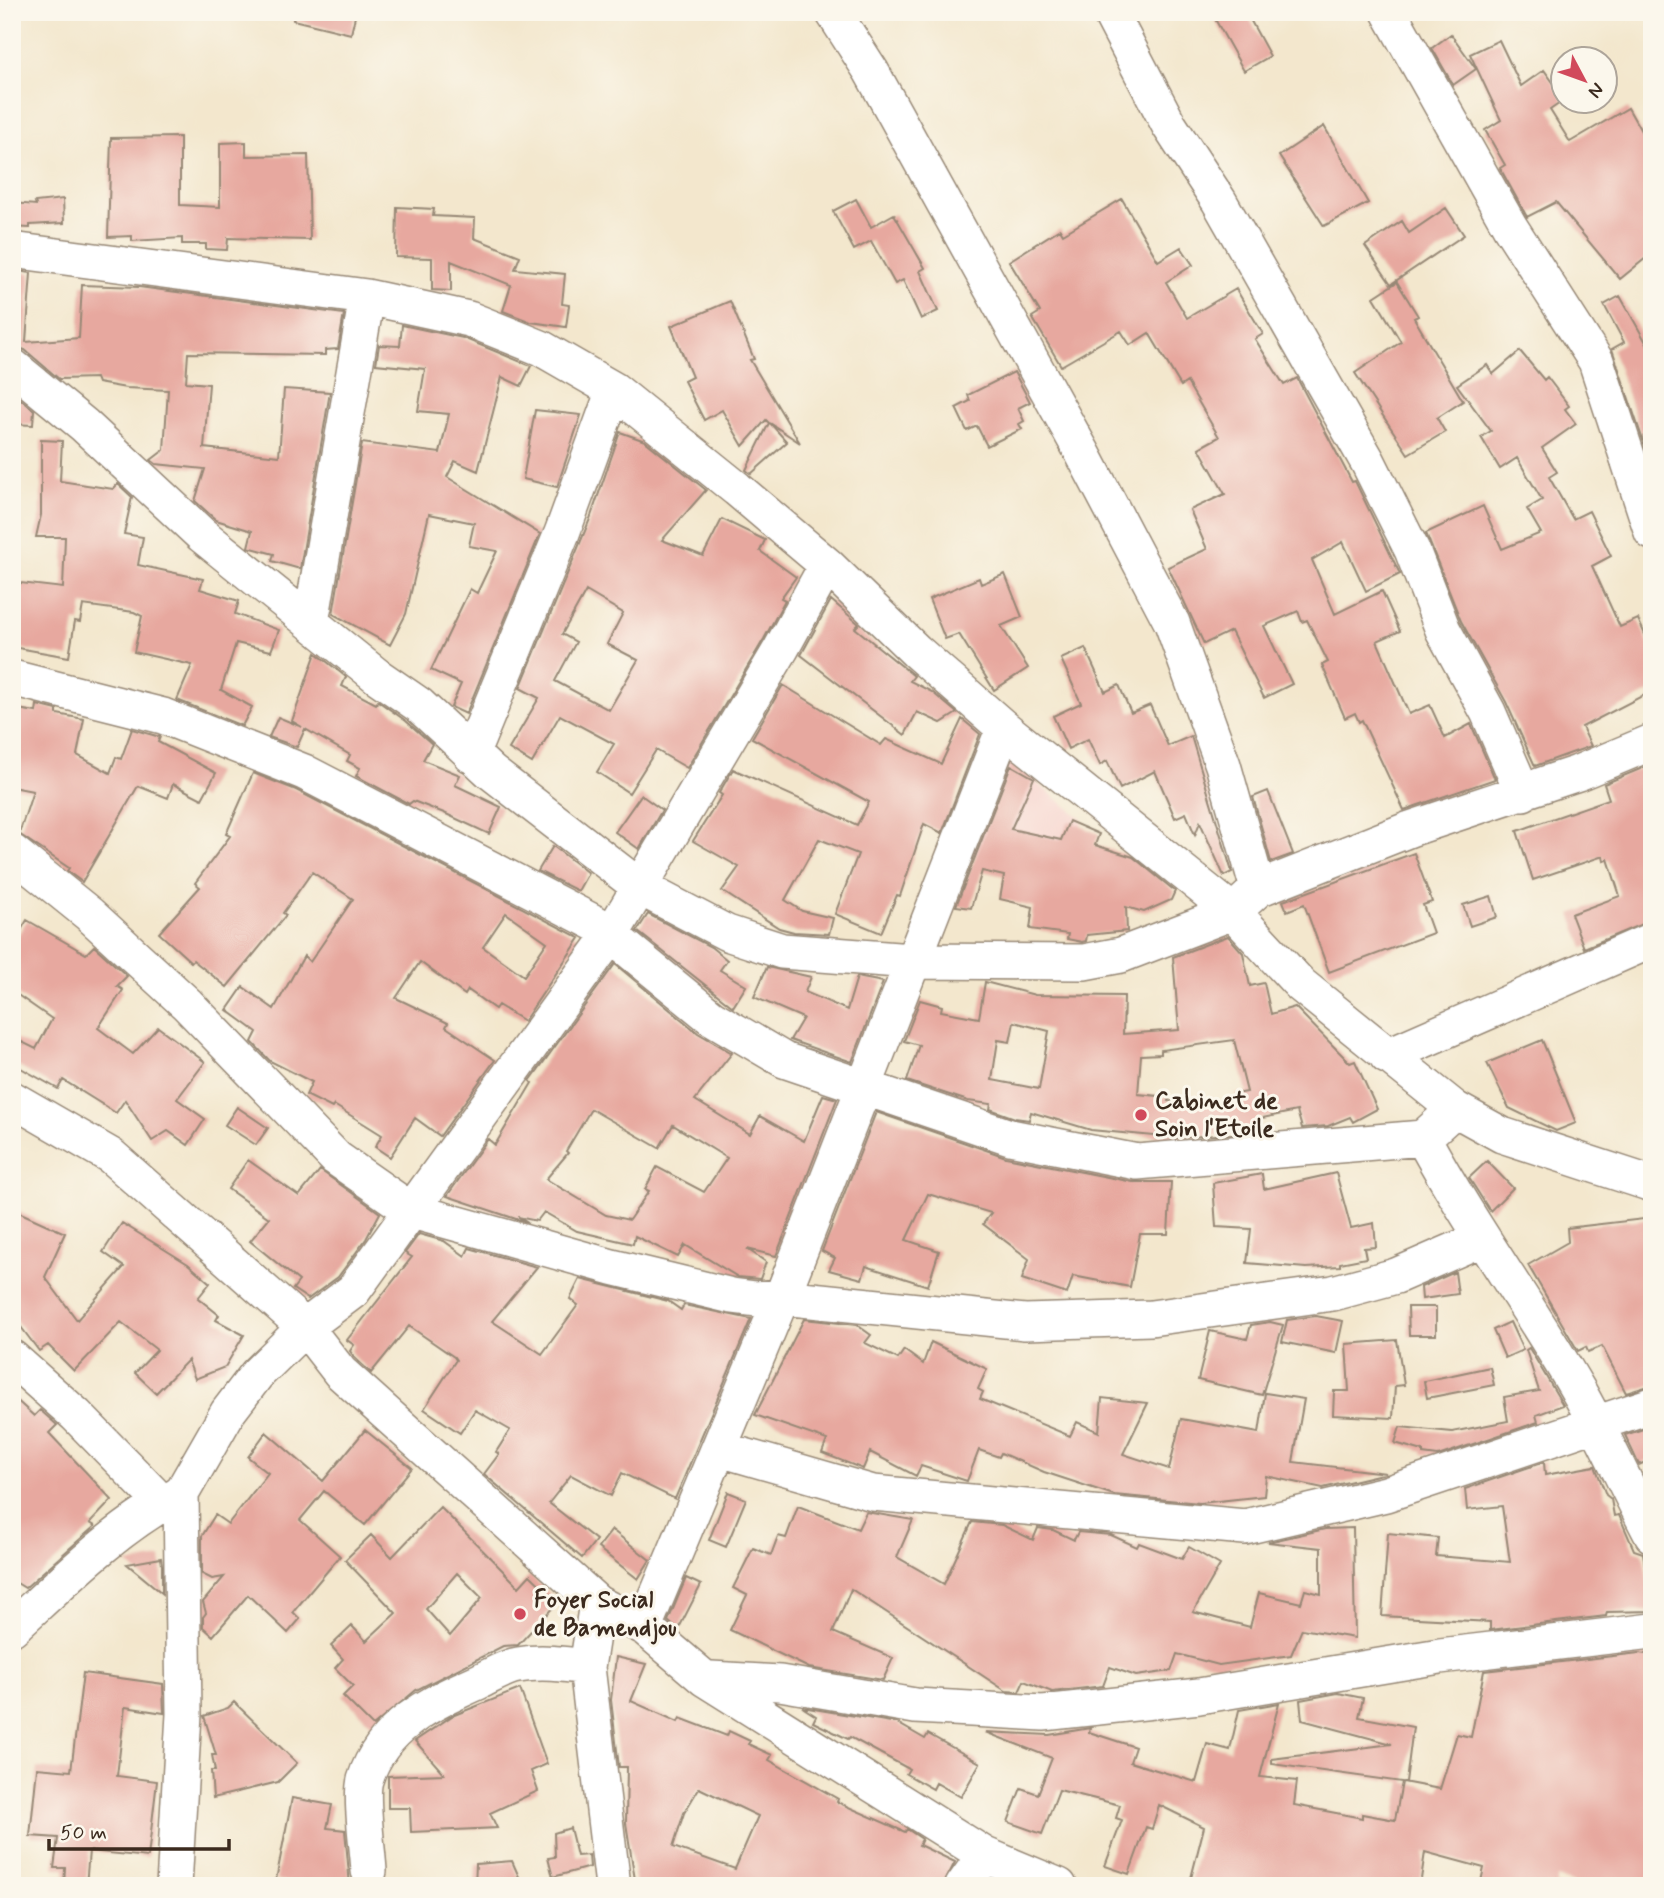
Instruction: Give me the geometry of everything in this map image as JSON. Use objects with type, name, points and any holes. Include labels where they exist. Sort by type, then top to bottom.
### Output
[{"type":"street","points":[[833,12],[871,71],[1076,440],[1172,623],[1223,765],[1258,888]]},
{"type":"street","points":[[1110,12],[1169,125],[1219,201],[1368,461],[1412,550],[1443,630],[1488,712],[1523,793]]},
{"type":"street","points":[[1389,12],[1510,227],[1596,361],[1652,532]]},
{"type":"street","points":[[12,250],[367,297],[469,319],[541,348],[614,390],[827,565],[916,650],[1004,727],[1233,912],[1301,985],[1455,1109],[1502,1135],[1652,1184]]},
{"type":"street","points":[[311,622],[367,297]]},
{"type":"street","points":[[12,366],[83,425],[202,536],[377,676],[419,705],[471,755],[641,888],[727,933],[782,951],[911,961],[1084,962],[1121,955],[1233,912],[1258,888],[1410,829],[1523,793],[1652,742]]},
{"type":"street","points":[[471,755],[562,533],[614,390]]},
{"type":"street","points":[[12,1628],[78,1568],[171,1498],[228,1412],[257,1374],[305,1327],[353,1291],[611,935],[781,649],[827,565]]},
{"type":"street","points":[[12,678],[163,716],[304,772],[597,923],[710,1017],[784,1060],[1010,1137],[1137,1162],[1423,1138],[1455,1109]]},
{"type":"street","points":[[644,1627],[720,1449],[866,1088],[911,961],[1004,727]]},
{"type":"street","points":[[12,852],[89,914],[187,1004],[336,1158],[412,1211],[600,1264],[732,1296],[756,1299],[782,1297],[1025,1322],[1151,1318],[1333,1293],[1396,1276],[1481,1239]]},
{"type":"street","points":[[1387,1056],[1652,940]]},
{"type":"street","points":[[12,1099],[111,1156],[305,1327],[340,1372],[597,1603],[644,1627],[705,1679],[985,1855],[1059,1886]]},
{"type":"street","points":[[1423,1138],[1481,1239],[1536,1320],[1652,1535]]},
{"type":"street","points":[[12,1358],[171,1498],[184,1714],[174,1886]]},
{"type":"street","points":[[720,1449],[873,1493],[1227,1528],[1245,1527],[1386,1494],[1652,1405]]},
{"type":"street","points":[[597,1603],[587,1667],[613,1886]]},
{"type":"street","points":[[705,1679],[780,1683],[915,1706],[1043,1713],[1199,1696],[1440,1656],[1652,1630]]},
{"type":"street","points":[[369,1871],[364,1782],[376,1755],[394,1731],[414,1714],[445,1696],[516,1665],[557,1663],[587,1667]]},
{"type":"street","points":[[963,1886],[985,1855]]},
{"type":"shaded area","points":[[1004,753],[1035,775],[1038,784],[1081,818],[1082,826],[1066,876],[964,852]]},
{"type":"building","points":[[293,12],[356,12],[351,34],[293,20]]},
{"type":"building","points":[[1211,12],[1246,12],[1270,56],[1244,71]]},
{"type":"building","points":[[1451,34],[1476,69],[1453,85],[1432,48]]},
{"type":"building","points":[[1499,40],[1521,86],[1544,70],[1548,75],[1548,116],[1554,116],[1570,142],[1628,108],[1645,138],[1652,135],[1652,253],[1620,279],[1556,202],[1527,217],[1500,168],[1505,165],[1485,130],[1501,120],[1470,54]]},
{"type":"building","points":[[1324,126],[1368,203],[1324,226],[1279,156]]},
{"type":"building","points":[[180,137],[180,205],[220,207],[220,143],[246,142],[246,156],[308,155],[310,240],[228,238],[227,250],[206,249],[206,244],[182,244],[182,238],[132,241],[132,236],[108,237],[111,138]]},
{"type":"building","points":[[63,199],[64,223],[30,225],[30,228],[12,227],[12,203],[36,205],[35,202]]},
{"type":"building","points":[[856,199],[871,227],[894,214],[925,268],[920,271],[938,311],[921,319],[903,280],[895,284],[871,241],[854,250],[833,211]]},
{"type":"building","points":[[1122,199],[1158,261],[1181,247],[1193,265],[1166,282],[1187,318],[1236,289],[1263,334],[1255,339],[1284,385],[1297,378],[1352,482],[1355,481],[1400,574],[1366,591],[1343,542],[1312,560],[1335,614],[1382,591],[1400,631],[1377,641],[1409,714],[1430,705],[1445,738],[1471,724],[1495,779],[1404,810],[1362,720],[1359,722],[1355,713],[1345,718],[1322,665],[1328,662],[1307,620],[1302,622],[1298,611],[1264,626],[1292,684],[1264,698],[1231,631],[1204,644],[1168,567],[1207,549],[1190,510],[1225,494],[1199,448],[1219,437],[1187,382],[1181,386],[1149,333],[1130,345],[1121,331],[1061,366],[1032,317],[1040,312],[1009,261],[1060,229],[1063,234]]},
{"type":"building","points":[[397,207],[434,209],[433,216],[475,218],[474,238],[520,256],[515,269],[565,274],[562,304],[569,305],[566,327],[531,322],[503,311],[511,285],[451,261],[451,291],[432,290],[432,258],[396,257]]},
{"type":"building","points":[[1446,208],[1464,235],[1391,284],[1365,246],[1402,221],[1409,233]]},
{"type":"building","points":[[12,270],[31,273],[26,342],[79,338],[82,285],[139,287],[344,314],[338,349],[325,350],[325,355],[188,353],[186,382],[209,384],[204,448],[279,456],[284,389],[330,392],[300,569],[272,561],[274,554],[248,547],[252,531],[216,520],[195,501],[205,469],[156,464],[151,460],[164,450],[168,390],[126,388],[98,383],[96,378],[59,379],[25,350],[12,346]]},
{"type":"building","points":[[1397,282],[1418,316],[1414,318],[1463,401],[1437,418],[1445,432],[1408,454],[1355,373],[1401,342],[1374,297]]},
{"type":"building","points":[[1620,296],[1652,353],[1652,467],[1612,349],[1624,342],[1604,305]]},
{"type":"building","points":[[730,301],[754,359],[750,360],[800,443],[770,423],[787,442],[751,474],[746,470],[769,423],[766,420],[743,446],[722,410],[704,420],[684,381],[692,377],[671,326]]},
{"type":"building","points":[[402,325],[463,338],[531,366],[521,386],[502,377],[478,471],[455,461],[447,477],[540,534],[466,714],[451,707],[461,684],[431,670],[470,589],[477,593],[497,551],[469,546],[474,523],[429,514],[406,614],[390,645],[333,614],[362,443],[440,453],[449,414],[418,411],[425,369],[376,364],[379,345],[400,346]]},
{"type":"building","points":[[1520,351],[1544,380],[1547,377],[1569,406],[1565,409],[1576,424],[1542,448],[1557,472],[1549,477],[1573,519],[1589,511],[1611,556],[1592,566],[1620,627],[1638,619],[1652,650],[1652,691],[1582,727],[1591,746],[1535,766],[1506,702],[1461,621],[1426,533],[1483,506],[1502,549],[1541,533],[1527,509],[1542,500],[1517,458],[1500,469],[1481,437],[1491,431],[1457,385],[1487,365],[1493,374]]},
{"type":"building","points":[[1014,372],[1030,402],[1018,408],[1024,421],[1019,424],[1022,429],[987,446],[977,426],[967,431],[956,408],[970,401],[968,395]]},
{"type":"building","points":[[12,392],[34,410],[33,425],[12,424]]},
{"type":"building","points":[[535,410],[581,415],[557,487],[523,479]]},
{"type":"building","points":[[620,432],[645,441],[706,490],[662,540],[703,556],[722,519],[765,540],[760,551],[796,577],[781,598],[785,600],[764,639],[687,768],[656,750],[629,793],[597,772],[614,744],[560,715],[532,763],[509,749],[539,698],[520,688],[590,519]],"holes":[[[586,591],[623,613],[607,644],[638,660],[609,710],[555,681],[576,642],[562,634]]]},
{"type":"building","points":[[41,440],[62,441],[60,481],[113,489],[118,484],[132,497],[124,534],[143,537],[138,565],[203,579],[200,589],[239,601],[235,614],[279,630],[271,651],[236,643],[221,690],[252,707],[242,726],[177,700],[192,665],[134,652],[142,616],[134,612],[83,605],[80,622],[75,621],[69,657],[12,647],[12,582],[63,588],[65,537],[36,537],[41,515]]},
{"type":"building","points":[[1005,574],[1022,617],[1001,626],[1028,668],[994,690],[959,634],[945,639],[929,599],[979,578],[981,584]]},
{"type":"building","points":[[831,600],[859,624],[855,628],[914,676],[910,681],[932,692],[957,713],[941,723],[917,712],[905,735],[801,655]]},
{"type":"building","points":[[1085,648],[1105,692],[1119,685],[1131,713],[1150,705],[1168,746],[1191,736],[1232,872],[1224,876],[1200,822],[1195,835],[1186,813],[1175,818],[1155,771],[1120,789],[1107,761],[1100,765],[1088,739],[1068,749],[1053,716],[1081,703],[1061,659]]},
{"type":"building","points":[[316,653],[346,677],[342,686],[376,704],[378,701],[432,744],[423,760],[460,775],[455,785],[501,807],[489,834],[413,801],[409,804],[356,776],[360,768],[347,761],[350,755],[305,729],[297,747],[269,737],[278,717],[302,727],[292,721]]},
{"type":"building","points":[[783,685],[881,745],[886,739],[941,764],[962,719],[980,734],[942,833],[924,824],[900,896],[897,895],[881,933],[835,914],[858,854],[819,839],[785,900],[802,911],[833,918],[829,934],[794,932],[779,928],[722,891],[739,867],[693,841],[722,795],[719,793],[733,769],[857,825],[869,802],[752,738]]},
{"type":"building","points":[[37,705],[57,710],[57,714],[84,719],[77,755],[110,773],[116,757],[121,759],[132,729],[160,737],[158,742],[216,773],[202,799],[173,784],[168,798],[138,786],[82,882],[67,871],[69,868],[19,834],[33,791],[12,787],[12,708],[36,712]]},
{"type":"building","points":[[1652,764],[1652,920],[1584,948],[1571,914],[1620,896],[1608,859],[1604,861],[1603,856],[1533,880],[1517,831],[1609,799],[1604,784]]},
{"type":"building","points":[[1011,765],[1034,778],[1011,829],[1061,840],[1069,821],[1099,834],[1095,845],[1133,857],[1175,891],[1171,900],[1144,912],[1126,907],[1127,931],[1087,935],[1086,941],[1082,942],[1067,939],[1068,934],[1030,929],[1033,907],[1000,899],[1004,876],[982,871],[971,908],[956,906]]},
{"type":"building","points":[[253,773],[296,790],[580,938],[524,1021],[498,1005],[495,1009],[468,990],[465,995],[420,962],[396,998],[448,1023],[446,1027],[495,1060],[440,1136],[415,1118],[390,1157],[375,1147],[382,1135],[334,1105],[332,1108],[306,1095],[312,1082],[270,1061],[252,1042],[257,1032],[227,1010],[243,987],[274,1009],[304,956],[310,962],[353,899],[312,872],[283,913],[286,915],[227,987],[193,960],[191,962],[159,933],[200,887],[195,883],[230,836],[226,834]],"holes":[[[506,913],[547,942],[524,976],[483,947]]]},
{"type":"building","points":[[1268,791],[1293,854],[1271,862],[1253,797]]},
{"type":"building","points":[[641,795],[662,810],[639,849],[615,832]]},
{"type":"building","points":[[553,846],[588,873],[578,891],[538,871]]},
{"type":"building","points":[[1414,853],[1432,902],[1423,905],[1433,933],[1329,972],[1304,904],[1287,911],[1283,901]]},
{"type":"building","points":[[1491,896],[1497,917],[1470,926],[1463,905]]},
{"type":"building","points":[[648,914],[711,947],[727,960],[720,970],[746,986],[733,1007],[637,931]]},
{"type":"building","points":[[27,920],[86,954],[94,946],[127,976],[117,986],[123,990],[98,1028],[133,1054],[158,1027],[205,1062],[177,1099],[205,1119],[188,1145],[168,1131],[152,1141],[125,1100],[116,1113],[63,1080],[58,1089],[12,1063],[12,1037],[36,1049],[52,1019],[12,991],[12,945]]},
{"type":"building","points":[[1228,936],[1243,953],[1250,986],[1264,983],[1271,1014],[1295,1007],[1350,1063],[1355,1061],[1377,1109],[1353,1122],[1350,1117],[1328,1126],[1302,1128],[1297,1111],[1257,1119],[1258,1132],[1175,1138],[1091,1130],[1031,1112],[1029,1120],[1015,1118],[990,1109],[991,1104],[968,1101],[907,1081],[919,1045],[904,1041],[920,1000],[942,1006],[941,1011],[979,1018],[985,982],[1035,995],[1124,996],[1123,1034],[1179,1030],[1173,957]],"holes":[[[1014,1022],[1049,1031],[1039,1089],[992,1080],[998,1040],[1010,1042]],[[1234,1040],[1247,1092],[1236,1094],[1238,1105],[1168,1101],[1169,1097],[1138,1094],[1141,1055],[1161,1054],[1161,1050]]]},
{"type":"building","points":[[615,964],[698,1033],[732,1053],[695,1100],[750,1134],[760,1116],[804,1141],[823,1095],[837,1099],[776,1256],[747,1249],[766,1262],[760,1279],[738,1277],[685,1245],[678,1257],[635,1236],[633,1244],[577,1231],[544,1212],[537,1221],[518,1217],[528,1223],[447,1196],[488,1139],[495,1145],[532,1083],[530,1081]],"holes":[[[591,1109],[659,1148],[673,1125],[727,1158],[704,1192],[657,1167],[645,1189],[649,1191],[629,1220],[606,1215],[546,1179],[568,1153],[566,1151]]]},
{"type":"building","points":[[767,967],[811,977],[805,992],[847,1010],[857,977],[883,982],[852,1062],[790,1040],[803,1018],[754,997]]},
{"type":"building","points":[[1542,1040],[1576,1123],[1556,1131],[1509,1108],[1487,1063]]},
{"type":"building","points":[[237,1107],[268,1128],[256,1145],[225,1125]]},
{"type":"building","points":[[876,1112],[1006,1157],[1133,1182],[1171,1182],[1168,1234],[1140,1234],[1130,1287],[1073,1276],[1067,1294],[1022,1279],[1029,1259],[983,1224],[991,1213],[928,1194],[906,1240],[939,1251],[928,1286],[866,1266],[862,1279],[829,1270],[835,1258],[822,1251]]},
{"type":"building","points":[[248,1160],[299,1196],[320,1170],[380,1213],[366,1239],[338,1277],[308,1299],[293,1289],[299,1281],[250,1241],[269,1218],[228,1189]]},
{"type":"building","points":[[1487,1161],[1513,1188],[1490,1211],[1469,1178]]},
{"type":"building","points":[[1336,1173],[1351,1228],[1374,1223],[1376,1247],[1364,1248],[1366,1258],[1340,1263],[1340,1266],[1306,1268],[1247,1263],[1251,1229],[1216,1227],[1213,1183],[1262,1174],[1264,1189]]},
{"type":"building","points":[[12,1209],[65,1233],[45,1277],[77,1320],[124,1267],[103,1252],[122,1223],[188,1264],[210,1283],[198,1298],[219,1315],[216,1320],[244,1335],[225,1367],[195,1379],[188,1360],[156,1393],[135,1373],[157,1350],[121,1322],[74,1371],[48,1345],[39,1351],[12,1315]]},
{"type":"building","points":[[1652,1218],[1652,1385],[1626,1393],[1602,1346],[1588,1352],[1586,1347],[1578,1351],[1528,1265],[1568,1242],[1567,1228]]},
{"type":"building","points":[[419,1234],[444,1241],[465,1256],[469,1248],[537,1267],[492,1321],[542,1354],[578,1305],[570,1299],[580,1279],[668,1301],[681,1310],[684,1305],[751,1319],[675,1499],[622,1473],[611,1496],[571,1475],[549,1503],[596,1540],[582,1558],[484,1474],[499,1454],[496,1452],[510,1430],[475,1410],[460,1433],[424,1409],[456,1360],[454,1357],[409,1326],[371,1373],[355,1358],[350,1351],[354,1345],[347,1340],[412,1257],[405,1253]]},
{"type":"building","points":[[1455,1272],[1458,1294],[1422,1299],[1421,1287]]},
{"type":"building","points":[[1408,1307],[1436,1307],[1436,1335],[1409,1335]]},
{"type":"building","points":[[1316,1316],[1343,1321],[1336,1353],[1282,1342],[1287,1320]]},
{"type":"building","points":[[804,1319],[857,1325],[871,1335],[865,1343],[898,1359],[904,1350],[923,1364],[931,1342],[987,1369],[978,1389],[983,1392],[980,1399],[1070,1436],[1077,1422],[1099,1432],[1102,1398],[1148,1403],[1123,1454],[1169,1469],[1181,1419],[1259,1433],[1265,1393],[1304,1399],[1293,1462],[1386,1473],[1323,1488],[1266,1476],[1264,1496],[1200,1503],[1114,1495],[1044,1472],[1001,1453],[999,1457],[979,1450],[967,1481],[921,1466],[916,1476],[870,1452],[863,1469],[822,1453],[827,1440],[755,1415]]},
{"type":"building","points":[[1270,1322],[1283,1325],[1262,1395],[1198,1380],[1210,1331],[1247,1339],[1251,1325]]},
{"type":"building","points":[[1510,1322],[1523,1350],[1505,1358],[1493,1330]]},
{"type":"building","points":[[1397,1340],[1404,1385],[1395,1386],[1393,1418],[1333,1415],[1334,1391],[1349,1391],[1346,1344]]},
{"type":"building","points":[[1529,1348],[1563,1405],[1536,1415],[1538,1422],[1438,1456],[1423,1454],[1423,1451],[1395,1443],[1400,1427],[1452,1432],[1508,1421],[1504,1397],[1539,1391],[1526,1350]]},
{"type":"building","points":[[1490,1367],[1494,1385],[1427,1398],[1424,1381]]},
{"type":"building","points":[[12,1396],[34,1416],[40,1410],[57,1425],[49,1433],[112,1500],[90,1523],[95,1526],[25,1588],[12,1580]]},
{"type":"building","points":[[1652,1426],[1652,1459],[1639,1465],[1625,1435]]},
{"type":"building","points":[[365,1430],[412,1468],[365,1525],[324,1491],[300,1520],[340,1556],[293,1612],[300,1619],[288,1633],[248,1595],[213,1636],[203,1627],[206,1613],[203,1602],[224,1577],[212,1579],[202,1574],[202,1536],[215,1515],[228,1524],[268,1473],[248,1457],[266,1432],[323,1481]]},
{"type":"building","points":[[1544,1462],[1545,1475],[1595,1466],[1606,1495],[1611,1499],[1614,1516],[1619,1515],[1634,1550],[1643,1553],[1649,1589],[1652,1589],[1652,1611],[1607,1612],[1606,1616],[1490,1630],[1490,1622],[1382,1616],[1388,1533],[1438,1538],[1436,1556],[1510,1562],[1502,1506],[1467,1510],[1465,1489]]},
{"type":"building","points":[[728,1492],[746,1499],[726,1547],[709,1540]]},
{"type":"building","points":[[798,1506],[858,1529],[866,1512],[913,1520],[897,1557],[944,1584],[972,1522],[1002,1525],[1033,1540],[1038,1528],[1053,1530],[1074,1540],[1078,1532],[1111,1535],[1137,1547],[1139,1543],[1182,1559],[1189,1547],[1220,1565],[1193,1612],[1250,1627],[1259,1593],[1301,1603],[1305,1590],[1321,1594],[1321,1548],[1268,1542],[1325,1529],[1353,1528],[1355,1638],[1302,1629],[1291,1655],[1219,1665],[1177,1654],[1171,1671],[1136,1676],[1110,1667],[1103,1686],[1052,1692],[1024,1681],[1019,1692],[1006,1691],[851,1589],[833,1632],[893,1658],[883,1680],[809,1668],[730,1630],[747,1595],[733,1588],[753,1548],[771,1555],[778,1536],[786,1538]]},
{"type":"building","points":[[440,1507],[519,1587],[530,1575],[558,1602],[518,1645],[503,1646],[416,1690],[373,1726],[343,1696],[353,1686],[335,1668],[343,1659],[331,1646],[352,1626],[366,1641],[396,1613],[345,1560],[371,1535],[392,1557]],"holes":[[[457,1573],[482,1598],[450,1636],[426,1609]]]},
{"type":"building","points":[[612,1530],[650,1560],[638,1579],[598,1548]]},
{"type":"building","points":[[161,1558],[162,1565],[162,1593],[127,1564]]},
{"type":"building","points":[[686,1578],[701,1585],[678,1630],[668,1621]]},
{"type":"building","points":[[1639,1653],[1652,1655],[1652,1883],[1643,1886],[1584,1886],[1557,1878],[1557,1886],[1480,1886],[1484,1868],[1425,1852],[1420,1886],[1189,1886],[1204,1827],[1159,1805],[1152,1829],[1146,1827],[1129,1874],[1105,1866],[1122,1820],[1116,1818],[1120,1805],[1059,1790],[1042,1834],[1008,1822],[1021,1788],[1038,1794],[1052,1758],[985,1732],[1049,1735],[1090,1728],[1089,1732],[1135,1747],[1130,1762],[1196,1782],[1207,1744],[1230,1750],[1239,1710],[1279,1703],[1260,1777],[1297,1781],[1294,1805],[1362,1818],[1362,1814],[1395,1820],[1402,1782],[1272,1764],[1272,1759],[1392,1744],[1302,1720],[1300,1700],[1338,1693],[1363,1698],[1359,1717],[1413,1727],[1406,1782],[1403,1782],[1440,1789],[1457,1734],[1471,1737],[1484,1671]]},
{"type":"building","points":[[616,1657],[646,1664],[631,1701],[678,1722],[680,1718],[727,1736],[729,1731],[772,1755],[769,1760],[838,1799],[837,1802],[905,1832],[907,1829],[922,1839],[919,1845],[955,1862],[943,1886],[636,1886],[626,1823],[627,1767],[619,1767],[611,1700]],"holes":[[[699,1788],[758,1816],[735,1869],[673,1847],[684,1813]]]},
{"type":"building","points":[[83,1673],[163,1684],[164,1713],[125,1707],[117,1776],[157,1781],[148,1857],[89,1851],[86,1886],[64,1886],[65,1868],[54,1868],[58,1838],[30,1836],[37,1768],[71,1771]]},
{"type":"building","points":[[520,1689],[547,1764],[531,1771],[538,1791],[490,1813],[497,1828],[411,1832],[410,1808],[388,1808],[388,1776],[444,1774],[415,1741],[452,1716]]},
{"type":"building","points":[[234,1702],[297,1763],[278,1782],[213,1798],[211,1771],[215,1771],[212,1755],[216,1755],[204,1716],[228,1708]]},
{"type":"building","points":[[802,1707],[897,1723],[925,1739],[928,1734],[980,1763],[961,1797],[936,1783],[933,1789],[906,1774],[909,1769],[850,1737],[848,1739],[813,1722],[816,1716]]},
{"type":"building","points":[[292,1798],[332,1805],[327,1828],[345,1830],[350,1886],[315,1886],[276,1880]]},
{"type":"building","points":[[570,1828],[577,1856],[589,1855],[590,1867],[553,1877],[548,1858],[555,1857],[554,1833]]},
{"type":"building","points":[[512,1861],[523,1886],[475,1886],[476,1864]]},
{"type":"place","name":"Cabinet de Soin l'Etoile","points":[[1141,1115]]},
{"type":"place","name":"Foyer Social de Bamendjou","points":[[520,1614]]}]
